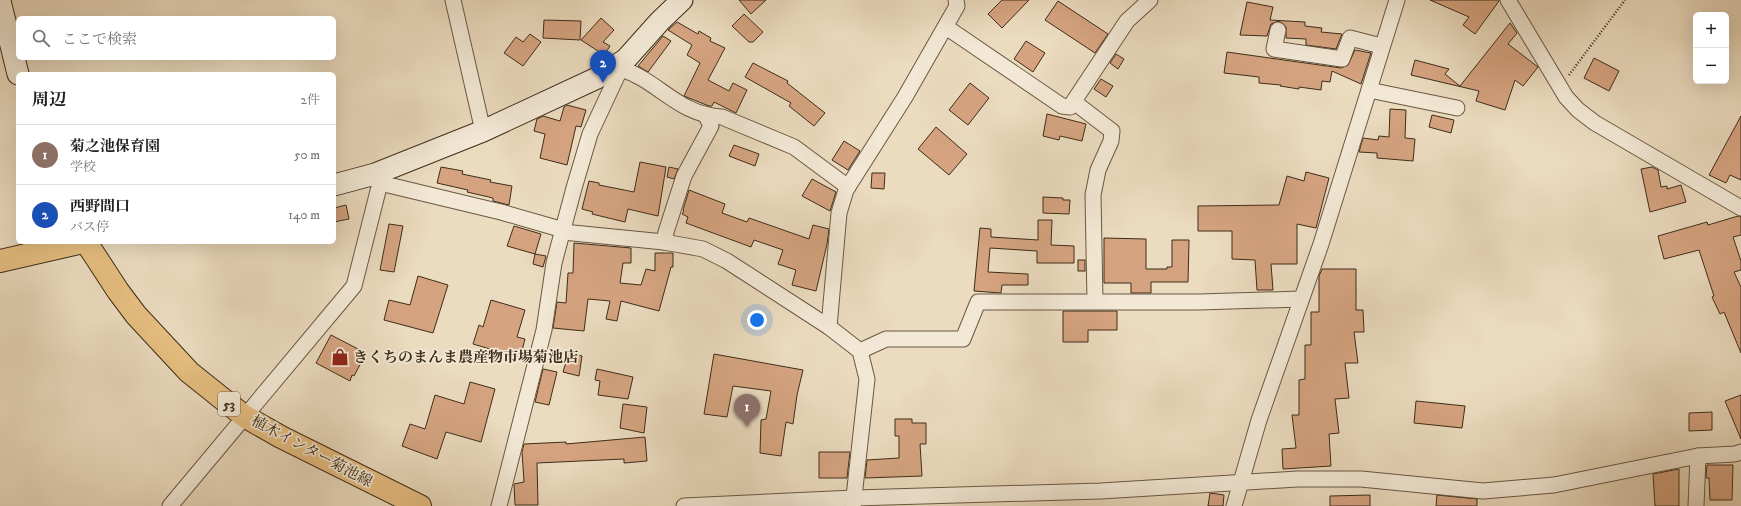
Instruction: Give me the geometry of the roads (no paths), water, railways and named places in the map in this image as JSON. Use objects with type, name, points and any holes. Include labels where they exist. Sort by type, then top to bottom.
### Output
[{"type":"main road","points":[[0,261],[74,244]]},
{"type":"main road","name":"植木インター菊池線","points":[[87,244],[118,291],[136,315],[189,372],[244,416],[288,440],[420,506]]},
{"type":"street","points":[[453,0],[483,131]]},
{"type":"street","points":[[499,506],[544,330],[554,263],[590,134],[623,64],[660,21],[682,0]]},
{"type":"street","points":[[829,327],[839,213],[848,187],[905,97],[946,28],[958,6],[956,0]]},
{"type":"street","points":[[946,28],[1062,106],[1070,107],[1127,21],[1150,0]]},
{"type":"street","points":[[1234,506],[1259,420],[1321,244],[1369,90],[1381,46],[1397,0]]},
{"type":"street","points":[[1508,0],[1566,97],[1578,110],[1595,123],[1741,208]]},
{"type":"street","points":[[0,1],[18,72]]},
{"type":"street","points":[[1278,30],[1274,49],[1342,60],[1350,38],[1381,46]]},
{"type":"street","points":[[336,185],[378,179],[597,78],[623,64]]},
{"type":"street","points":[[623,64],[671,99],[705,114],[722,117],[794,147],[848,187]]},
{"type":"street","points":[[1369,90],[1457,108]]},
{"type":"street","points":[[1074,102],[1112,131],[1111,141],[1098,170],[1093,194],[1095,301]]},
{"type":"street","points":[[664,242],[684,176],[711,126],[705,114]]},
{"type":"street","points":[[378,179],[501,212],[560,229],[563,232],[664,242],[704,249],[726,261],[829,327],[860,351],[867,379],[853,502]]},
{"type":"street","points":[[170,506],[354,286],[378,179]]},
{"type":"street","points":[[860,351],[886,339],[963,340],[978,302],[1199,302],[1301,299]]},
{"type":"street","points":[[684,506],[853,502],[1297,479],[1361,479],[1483,492],[1554,485],[1698,456],[1741,452]]},
{"type":"street","points":[[1696,506],[1698,456]]},
{"type":"place","name":"西野間口","points":[[603,83]]},
{"type":"place","name":"きくちのまんま農産物市場菊池店","points":[[340,357]]},
{"type":"place","name":"菊之池保育園","points":[[747,427]]}]
